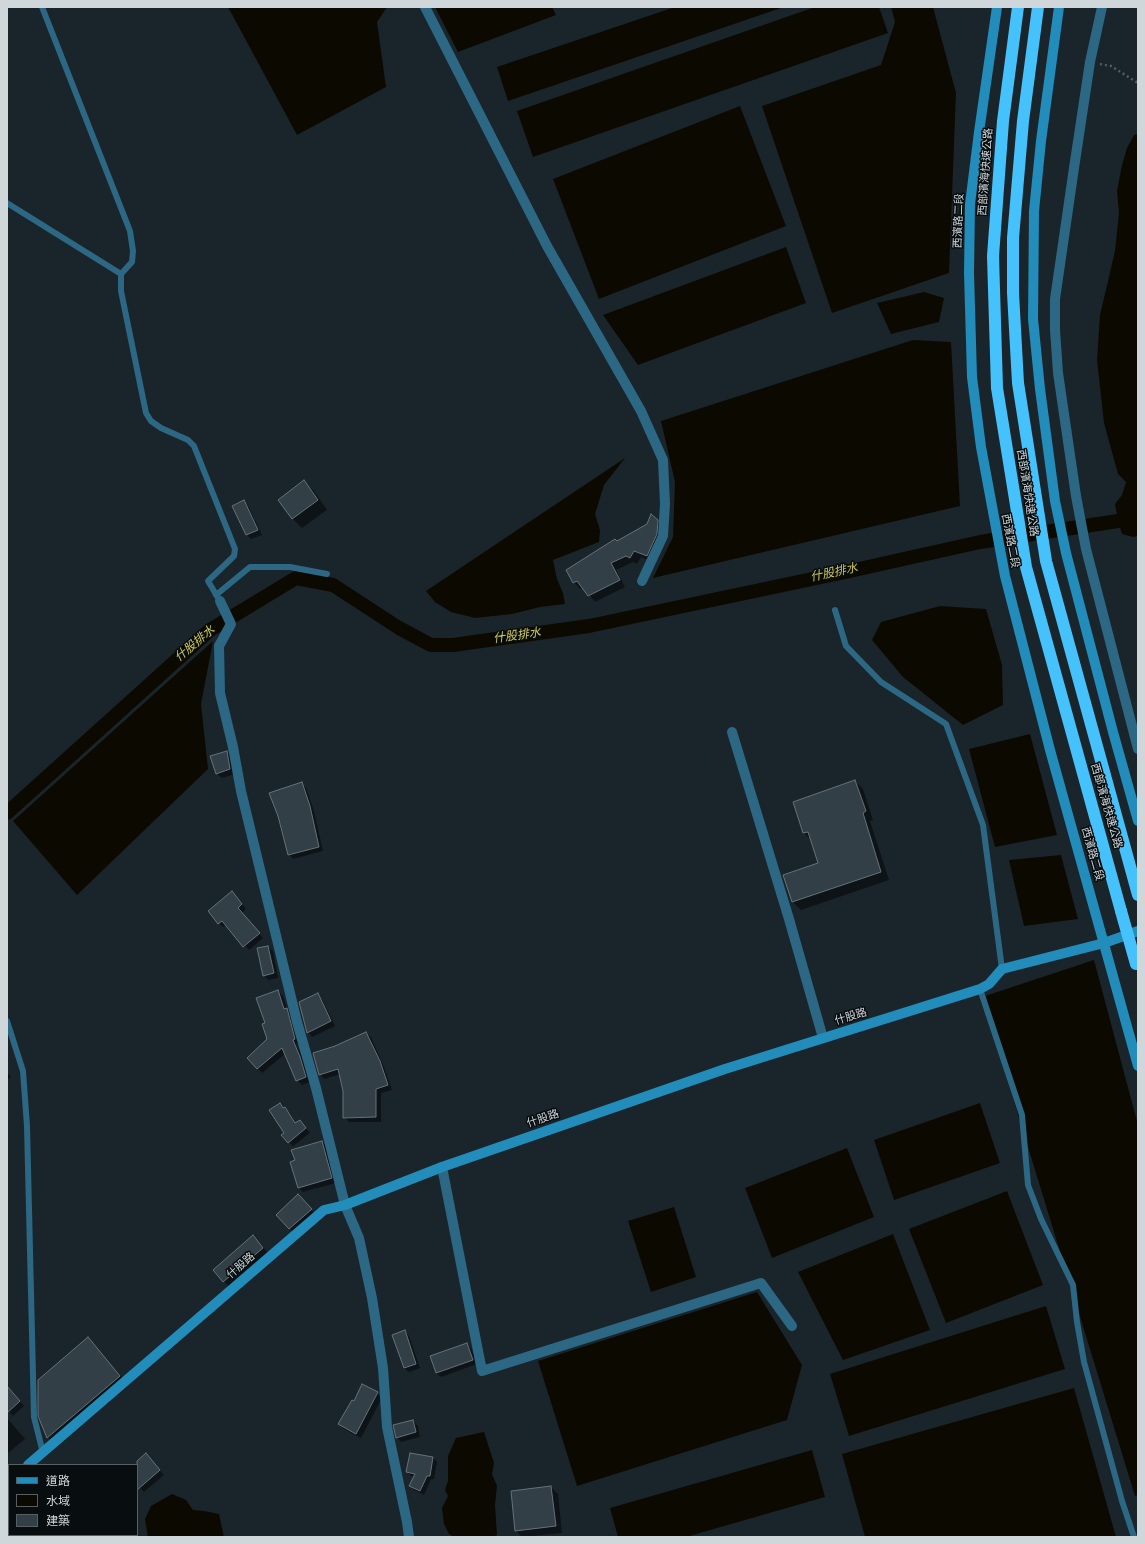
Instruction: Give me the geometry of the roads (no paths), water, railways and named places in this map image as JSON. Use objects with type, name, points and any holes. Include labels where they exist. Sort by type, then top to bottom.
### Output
[{"type":"highway","name":"西部濱海快速公路","points":[[1018,7],[1003,121],[993,256],[997,388],[1026,567],[1137,967]]},
{"type":"highway","name":"西部濱海快速公路","points":[[1038,7],[1022,129],[1013,238],[1013,293],[1018,383],[1046,561],[1138,895]]},
{"type":"street","points":[[425,7],[547,246],[640,411],[663,460],[665,504],[663,536],[642,581]]},
{"type":"street","name":"西濱路二段","points":[[997,7],[979,132],[970,211],[972,377],[981,447],[1005,576],[1050,750],[1138,1066]]},
{"type":"street","points":[[1059,7],[1041,141],[1034,212],[1033,319],[1040,389],[1055,502],[1066,553],[1138,821]]},
{"type":"street","points":[[1102,7],[1090,62],[1055,298],[1058,373],[1076,496],[1086,549],[1138,749]]},
{"type":"street","points":[[218,598],[231,624],[219,646],[220,693],[233,747],[241,791],[297,1022],[316,1088],[345,1205],[358,1238],[372,1298],[383,1368],[386,1427],[409,1537]]},
{"type":"street","points":[[732,732],[789,919],[823,1038]]},
{"type":"street","points":[[1002,969],[1104,943],[1138,931]]},
{"type":"street","name":"什股路","points":[[29,1464],[324,1210],[345,1205],[442,1167],[725,1069],[980,989],[989,984],[1002,969]]},
{"type":"street","points":[[442,1167],[482,1371],[761,1283],[792,1326]]},
{"type":"lane","points":[[42,7],[130,231],[133,251],[132,262],[121,274],[121,291],[146,412],[151,421],[161,428],[188,440],[194,446],[235,549],[234,556],[208,582],[218,598],[250,566],[290,567],[327,574]]},
{"type":"lane","points":[[7,203],[121,274]]},
{"type":"lane","points":[[835,610],[846,646],[881,682],[946,724],[983,825],[1002,969]]},
{"type":"lane","points":[[980,989],[1022,1115],[1028,1185],[1041,1219],[1073,1285],[1077,1322],[1084,1362],[1122,1501],[1134,1537]]},
{"type":"lane","points":[[7,1021],[23,1071],[27,1126],[34,1417],[43,1453]]},
{"type":"water","points":[[228,7],[387,7],[377,22],[386,87],[297,135]]},
{"type":"water","points":[[435,7],[552,7],[556,15],[458,52]]},
{"type":"water","points":[[675,7],[784,7],[508,101],[497,67]]},
{"type":"water","points":[[815,7],[879,7],[888,33],[533,157],[517,111]]},
{"type":"water","points":[[891,7],[933,7],[956,93],[949,273],[832,313],[762,106],[881,65],[895,22]]},
{"type":"water","points":[[740,106],[786,226],[599,299],[553,179]]},
{"type":"water","points":[[1138,134],[1138,536],[1133,537],[1122,534],[1118,521],[1115,504],[1122,495],[1126,482],[1118,474],[1104,423],[1097,360],[1100,315],[1115,251],[1119,213],[1117,191],[1127,148],[1134,135]]},
{"type":"water","points":[[786,247],[806,303],[638,365],[603,315]]},
{"type":"water","points":[[924,292],[944,298],[939,322],[891,334],[877,303]]},
{"type":"water","points":[[913,340],[951,342],[960,506],[653,578],[673,537],[675,482],[661,421]]},
{"type":"water","points":[[625,458],[604,485],[595,514],[600,530],[599,542],[553,560],[565,604],[540,607],[512,614],[475,618],[451,612],[435,602],[426,591]]},
{"type":"water","points":[[940,606],[986,609],[1002,665],[1003,705],[963,725],[903,677],[872,640],[881,622]]},
{"type":"water","points":[[213,641],[201,704],[208,769],[77,895],[13,821]]},
{"type":"water","points":[[1030,734],[1057,835],[995,847],[969,749]]},
{"type":"water","points":[[1061,855],[1078,919],[1024,926],[1009,860]]},
{"type":"water","points":[[1094,960],[1138,1125],[1138,1495],[1135,1496],[982,997]]},
{"type":"water","points":[[980,1103],[1000,1163],[894,1200],[874,1140]]},
{"type":"water","points":[[847,1148],[874,1217],[772,1258],[745,1188]]},
{"type":"water","points":[[1007,1191],[1043,1285],[946,1323],[909,1229]]},
{"type":"water","points":[[674,1207],[696,1277],[651,1292],[628,1221]]},
{"type":"water","points":[[893,1234],[930,1330],[843,1360],[798,1272]]},
{"type":"water","points":[[757,1292],[802,1365],[787,1420],[577,1486],[538,1361]]},
{"type":"water","points":[[1046,1306],[1065,1369],[849,1436],[830,1374]]},
{"type":"water","points":[[1074,1388],[1116,1537],[865,1537],[842,1454]]},
{"type":"water","points":[[484,1432],[494,1463],[492,1474],[497,1486],[495,1505],[497,1535],[492,1537],[454,1537],[449,1534],[444,1524],[442,1508],[448,1496],[445,1490],[448,1481],[448,1456],[456,1438]]},
{"type":"water","points":[[812,1450],[825,1497],[686,1537],[618,1537],[610,1508]]},
{"type":"water","points":[[172,1494],[186,1500],[193,1510],[219,1514],[224,1537],[148,1537],[145,1519],[151,1506]]},
{"type":"waterway","name":"什股排水","points":[[7,813],[210,630],[296,578],[333,585],[399,628],[431,645],[453,645],[589,626],[980,542],[1118,521]]}]
